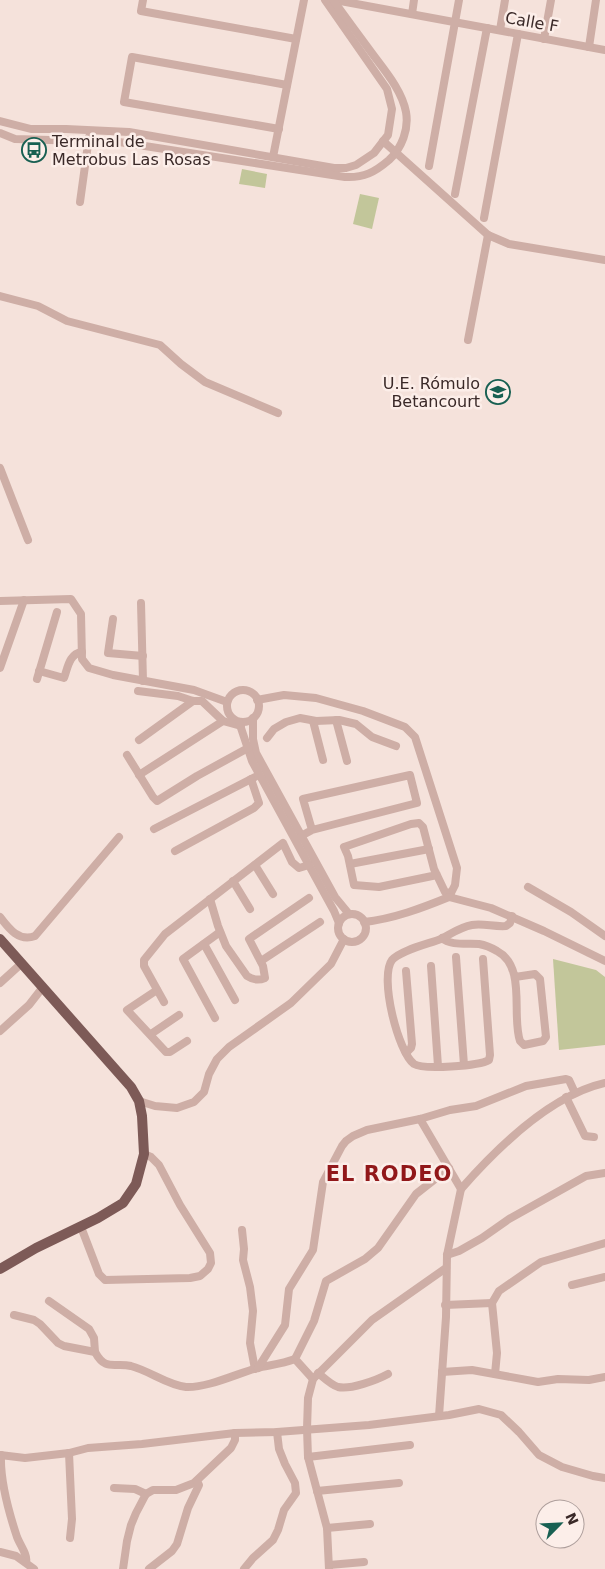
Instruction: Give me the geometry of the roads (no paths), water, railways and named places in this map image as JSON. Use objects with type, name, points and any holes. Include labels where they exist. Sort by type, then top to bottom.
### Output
[{"type":"main road","points":[[0,939],[131,1087],[139,1101],[142,1116],[144,1154],[136,1184],[123,1204],[81,1227],[36,1248],[0,1269]]},
{"type":"street","points":[[143,0],[141,11],[296,39]]},
{"type":"street","points":[[273,157],[304,0]]},
{"type":"street","points":[[0,122],[31,129],[129,132],[334,168],[346,168],[356,165],[374,153],[388,135],[392,109],[387,89],[324,0]]},
{"type":"street","points":[[0,134],[14,139],[119,142],[356,178],[366,176],[376,171],[398,152],[403,142],[406,113],[404,104],[394,85],[334,0]]},
{"type":"street","name":"Calle F","points":[[334,0],[605,50]]},
{"type":"street","points":[[412,14],[414,0]]},
{"type":"street","points":[[429,166],[459,0]]},
{"type":"street","points":[[500,30],[505,0]]},
{"type":"street","points":[[544,38],[551,0]]},
{"type":"street","points":[[589,47],[596,0]]},
{"type":"street","points":[[455,194],[487,28]]},
{"type":"street","points":[[484,218],[518,34]]},
{"type":"street","points":[[279,129],[124,102],[132,57],[287,84]]},
{"type":"street","points":[[80,202],[89,141],[88,130]]},
{"type":"street","points":[[384,141],[488,235],[508,244],[605,260]]},
{"type":"street","points":[[468,340],[488,235]]},
{"type":"street","points":[[0,296],[38,306],[68,321],[160,345],[205,382],[278,413]]},
{"type":"street","points":[[0,468],[28,540]]},
{"type":"street","points":[[0,601],[71,599],[82,614],[82,659],[89,668],[113,675],[194,690],[228,702]]},
{"type":"street","points":[[0,668],[24,600]]},
{"type":"street","points":[[141,603],[143,681]]},
{"type":"street","points":[[57,612],[38,675],[64,678],[72,657],[76,652],[82,652]]},
{"type":"street","points":[[113,619],[108,653],[143,656]]},
{"type":"street","points":[[138,691],[202,701],[223,721],[240,724],[254,718]]},
{"type":"street","points":[[339,923],[260,775],[240,724],[228,712],[228,702],[234,693],[239,691],[250,692],[257,700],[258,710],[254,718],[253,739],[256,753],[335,897],[349,914],[358,916],[364,922],[365,931],[360,939],[352,942],[344,939],[338,932],[341,919],[349,914]]},
{"type":"street","points":[[257,700],[284,695],[316,698],[363,711],[405,727],[416,737],[457,868],[455,885],[450,895],[383,920],[364,922]]},
{"type":"street","points":[[139,740],[193,701]]},
{"type":"street","points":[[338,704],[337,720],[347,761]]},
{"type":"street","points":[[267,738],[274,729],[286,722],[300,718],[313,721],[337,720],[356,724],[372,737],[396,746]]},
{"type":"street","points":[[139,776],[223,721]]},
{"type":"street","points":[[313,721],[323,760]]},
{"type":"street","points":[[127,755],[157,801],[248,748]]},
{"type":"street","points":[[154,829],[260,775]]},
{"type":"street","points":[[301,836],[312,830],[417,804],[410,775],[303,799],[312,830]]},
{"type":"street","points":[[175,851],[254,808],[259,803],[252,779]]},
{"type":"street","points":[[437,875],[380,887],[354,885],[344,847],[411,824],[419,824],[423,826],[437,875],[445,892],[512,916],[605,961]]},
{"type":"street","points":[[0,917],[16,935],[29,939],[35,936],[119,836]]},
{"type":"street","points":[[164,1002],[144,966],[144,960],[165,934],[283,843],[292,862],[299,868],[309,865]]},
{"type":"street","points":[[350,864],[429,849]]},
{"type":"street","points":[[255,865],[273,894]]},
{"type":"street","points":[[234,881],[250,910]]},
{"type":"street","points":[[528,888],[571,912],[605,936]]},
{"type":"street","points":[[210,899],[226,946],[247,976],[260,980],[265,978],[264,966],[249,939],[309,898]]},
{"type":"street","points":[[483,959],[489,1060],[483,1063],[464,1066],[425,1066],[415,1064],[406,1053],[388,999],[387,982],[389,966],[393,959],[398,955],[474,924],[506,926],[510,923],[512,916]]},
{"type":"street","points":[[261,962],[320,922]]},
{"type":"street","points":[[215,1018],[183,959],[220,932]]},
{"type":"street","points":[[442,938],[448,942],[481,945],[500,952],[508,962],[515,977],[519,1039],[524,1045],[543,1041],[546,1037],[540,979],[535,974],[515,977]]},
{"type":"street","points":[[139,1101],[155,1106],[177,1108],[194,1102],[204,1092],[209,1074],[217,1059],[229,1047],[291,1003],[331,964],[344,939]]},
{"type":"street","points":[[204,944],[235,1000]]},
{"type":"street","points":[[456,957],[464,1066]]},
{"type":"street","points":[[0,983],[22,963]]},
{"type":"street","points":[[431,966],[438,1066]]},
{"type":"street","points":[[406,971],[412,1044],[406,1053]]},
{"type":"street","points":[[0,1031],[29,1005],[43,987]]},
{"type":"street","points":[[157,990],[127,1010],[166,1052],[170,1052],[186,1041]]},
{"type":"street","points":[[151,1034],[179,1015]]},
{"type":"street","points":[[257,1368],[283,1329],[289,1290],[313,1250],[323,1182],[342,1146],[353,1136],[367,1130],[420,1119],[450,1110],[480,1105],[526,1086],[566,1079],[571,1083],[575,1093]]},
{"type":"street","points":[[439,1416],[446,1317],[447,1255],[461,1189],[477,1170],[531,1121],[566,1097],[589,1086],[605,1083]]},
{"type":"street","points":[[566,1097],[585,1136],[594,1136]]},
{"type":"street","points":[[420,1119],[461,1189]]},
{"type":"street","points":[[81,1227],[100,1278],[105,1280],[190,1278],[200,1276],[208,1269],[211,1260],[208,1249],[186,1217],[159,1165],[151,1157],[144,1154]]},
{"type":"street","points":[[49,1301],[89,1329],[94,1338],[95,1352],[100,1361],[106,1365],[134,1367],[167,1381],[186,1386],[205,1384],[257,1368],[280,1364],[295,1359],[314,1321],[326,1281],[378,1248],[416,1194],[449,1168]]},
{"type":"street","points":[[447,1255],[459,1251],[482,1238],[509,1219],[586,1176],[605,1173]]},
{"type":"street","points":[[242,1230],[243,1260],[250,1287],[253,1311],[250,1343],[257,1368]]},
{"type":"street","points":[[495,1374],[497,1353],[492,1303],[499,1291],[541,1262],[605,1243]]},
{"type":"street","points":[[364,1562],[329,1567],[327,1528],[308,1457],[308,1398],[315,1376],[372,1320],[446,1268]]},
{"type":"street","points":[[572,1285],[605,1277]]},
{"type":"street","points":[[445,1305],[492,1303]]},
{"type":"street","points":[[14,1315],[34,1320],[58,1343],[64,1346],[95,1352]]},
{"type":"street","points":[[295,1359],[315,1376],[340,1387],[371,1383],[388,1374]]},
{"type":"street","points":[[442,1372],[472,1370],[538,1382],[558,1379],[589,1380],[605,1376]]},
{"type":"street","points":[[26,1562],[27,1557],[19,1543],[1,1474],[0,1455],[25,1458],[69,1453],[88,1448],[142,1444],[234,1432],[277,1432],[369,1425],[479,1409],[501,1415],[539,1455],[562,1467],[605,1478]]},
{"type":"street","points":[[123,1569],[131,1525],[146,1494],[156,1489],[181,1489],[197,1480],[231,1448],[235,1440],[234,1432]]},
{"type":"street","points":[[244,1569],[252,1558],[272,1540],[278,1530],[284,1510],[296,1493],[295,1483],[284,1464],[279,1450],[277,1432]]},
{"type":"street","points":[[308,1457],[410,1445]]},
{"type":"street","points":[[69,1453],[72,1519],[70,1538]]},
{"type":"street","points":[[149,1569],[172,1551],[179,1541],[186,1515],[199,1485],[197,1480]]},
{"type":"street","points":[[317,1491],[399,1483]]},
{"type":"street","points":[[114,1488],[135,1489],[146,1494]]},
{"type":"street","points":[[327,1528],[370,1524]]},
{"type":"street","points":[[0,1552],[16,1556],[34,1569]]},
{"type":"place","name":"Terminal de Metrobus Las Rosas","points":[[34,150]]},
{"type":"place","name":"U.E. Rómulo Betancourt","points":[[498,392]]},
{"type":"district","name":"EL RODEO","points":[[389,1174]]}]
